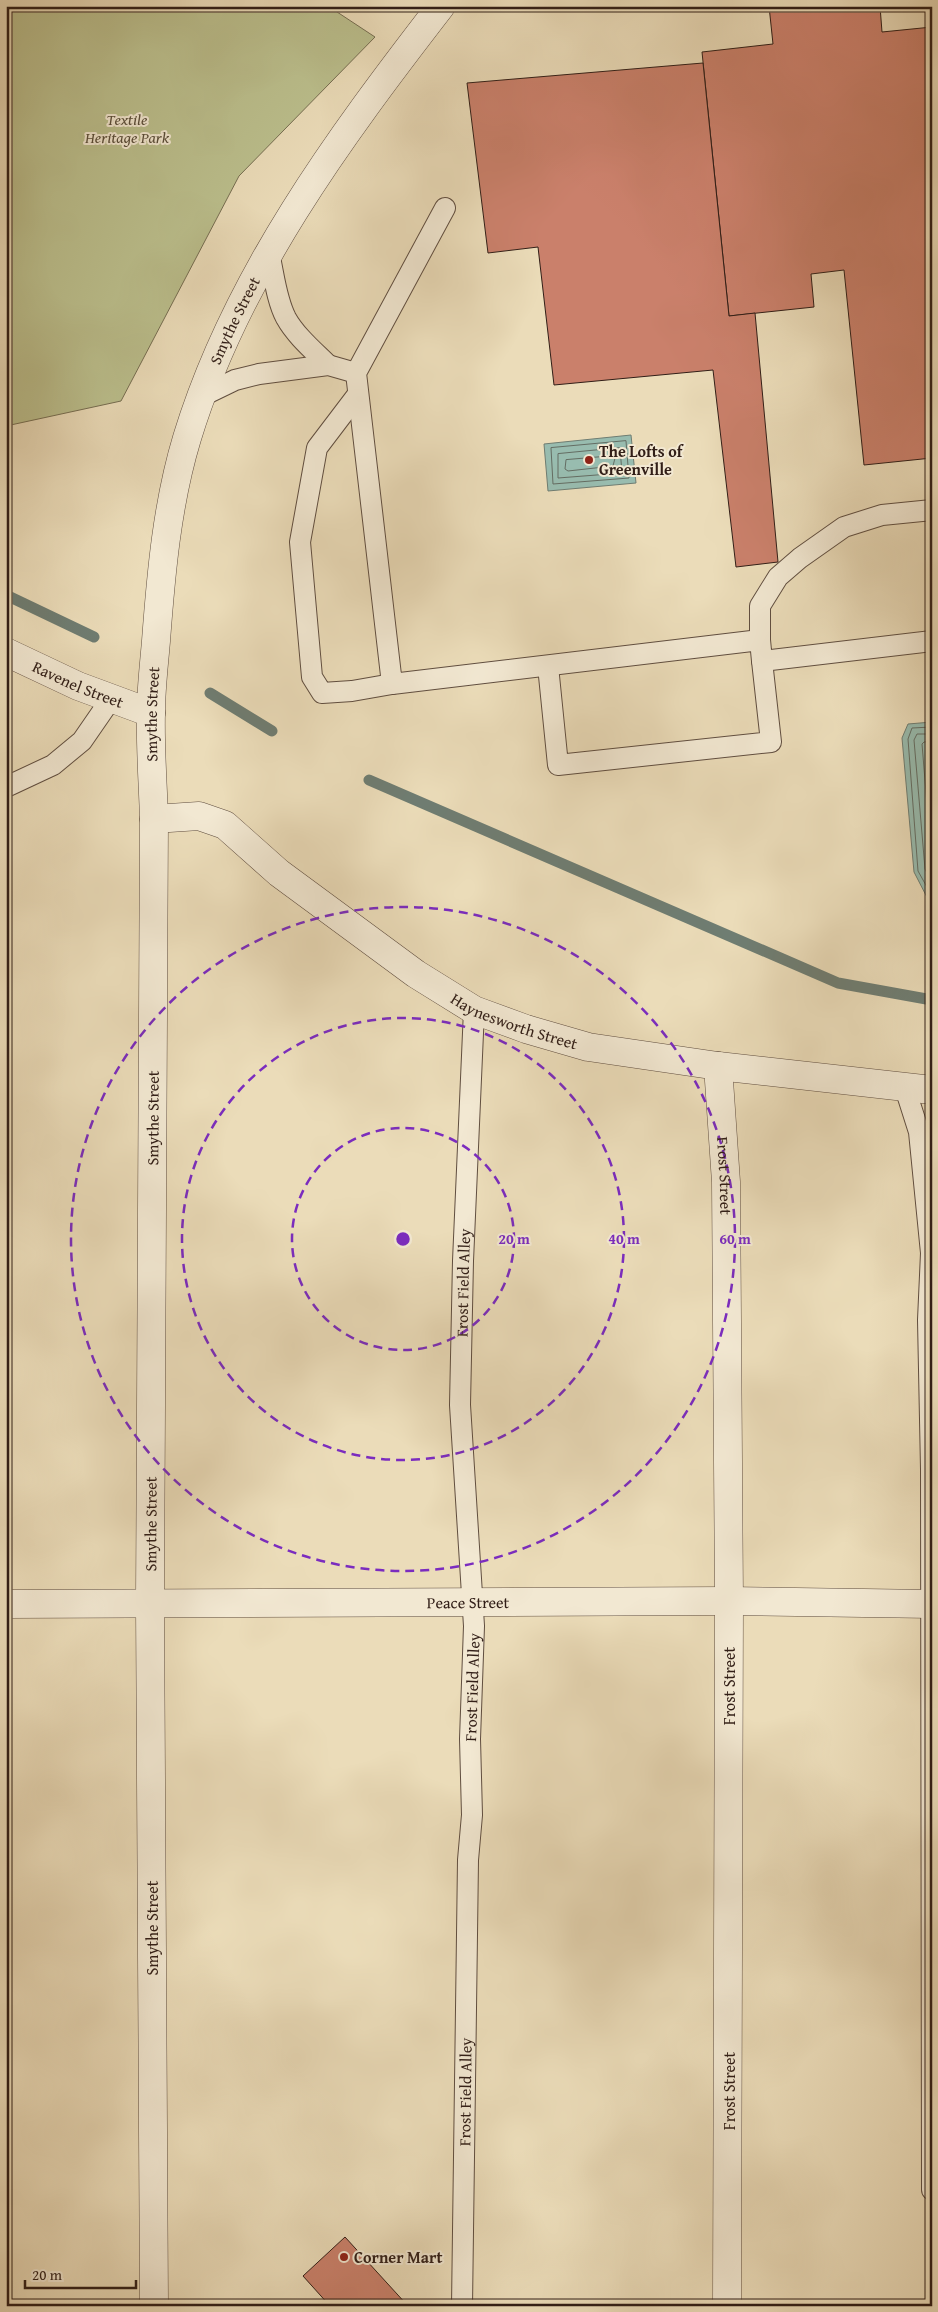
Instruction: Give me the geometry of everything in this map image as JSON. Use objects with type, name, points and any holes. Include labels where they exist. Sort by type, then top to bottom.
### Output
[{"type":"street","name":"Smythe Street","points":[[154,2306],[150,1603],[154,820],[151,713],[159,602],[168,525],[186,440],[215,358],[249,288],[301,199],[384,81],[440,7]]},
{"type":"street","name":"Ravenel Street","points":[[6,652],[78,686],[151,713]]},
{"type":"street","name":"Haynesworth Street","points":[[154,820],[199,816],[226,825],[279,873],[416,974],[474,1010],[526,1029],[588,1047],[718,1066],[932,1090]]},
{"type":"street","name":"Frost Street","points":[[718,1066],[726,1182],[729,1601],[727,2306]]},
{"type":"street","name":"Peace Street","points":[[6,1604],[472,1601],[729,1601],[931,1604]]},
{"type":"lane","points":[[392,684],[356,373],[445,208]]},
{"type":"lane","points":[[269,253],[278,296],[286,318],[300,338],[328,365]]},
{"type":"lane","points":[[202,396],[235,380],[260,374],[328,365],[356,373]]},
{"type":"lane","points":[[358,394],[317,448],[300,542],[312,677],[322,693],[352,691],[392,684],[760,640]]},
{"type":"lane","points":[[548,666],[558,765],[771,742],[760,640],[760,606],[778,577],[800,558],[844,527],[882,515],[932,510]]},
{"type":"lane","points":[[762,661],[932,641]]},
{"type":"lane","points":[[6,787],[53,765],[82,740],[111,698]]},
{"type":"lane","name":"Frost Field Alley","points":[[462,2306],[468,1860],[472,1815],[470,1739],[474,1626],[460,1405],[463,1261],[474,1010]]},
{"type":"lane","points":[[905,1088],[920,1132],[931,1254],[928,1320],[931,1469],[932,2190]]},
{"type":"green space","name":"Textile Heritage Park","points":[[6,6],[328,6],[375,37],[239,176],[121,401],[6,426]]},
{"type":"water","points":[[631,435],[636,483],[548,491],[544,444]]},
{"type":"water","points":[[932,722],[932,907],[914,872],[902,738],[908,724]]},
{"type":"building","points":[[769,6],[880,6],[882,32],[932,27],[932,458],[864,465],[844,270],[811,274],[814,307],[729,316],[702,52],[773,44]]},
{"type":"building","points":[[703,63],[729,316],[755,313],[778,562],[736,567],[713,370],[554,385],[538,247],[488,253],[467,83]]},
{"type":"building","name":"Corner Mart","points":[[345,2237],[408,2306],[330,2306],[303,2276]]},
{"type":"waterway","points":[[6,595],[94,637]]},
{"type":"waterway","points":[[210,693],[272,731]]},
{"type":"waterway","points":[[369,780],[838,983],[932,1000]]},
{"type":"place","name":"The Lofts of Greenville","points":[[589,460]]},
{"type":"place","name":"Corner Mart","points":[[344,2257]]}]
